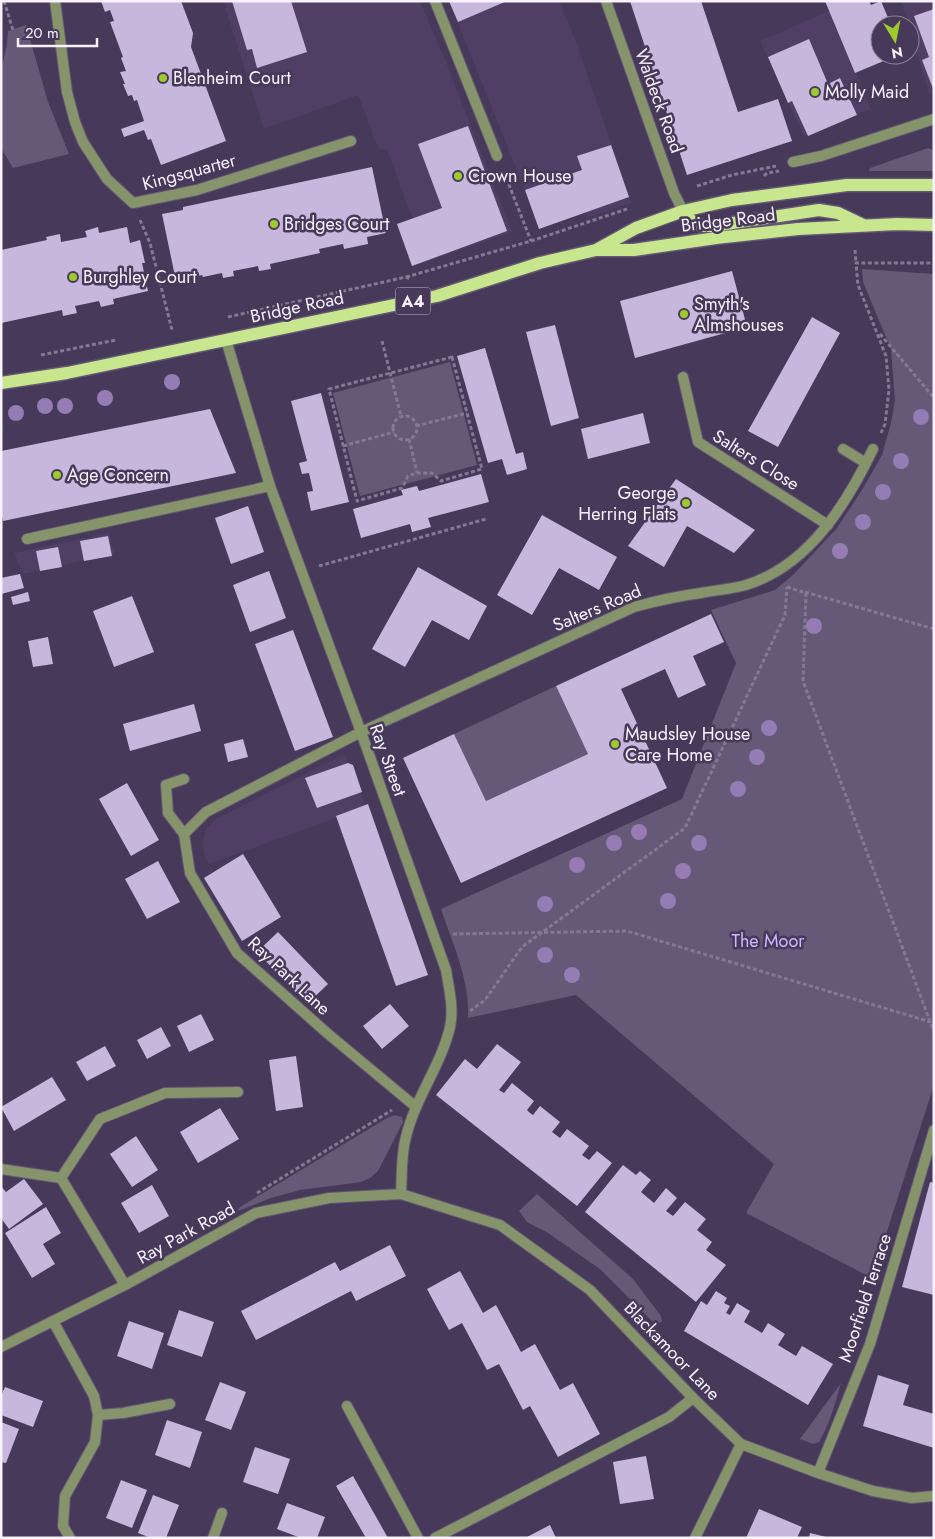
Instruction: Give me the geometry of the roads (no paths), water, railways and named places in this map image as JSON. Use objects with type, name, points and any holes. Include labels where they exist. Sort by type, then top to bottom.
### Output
[{"type":"main road","name":"Bridge Road","points":[[596,250],[636,228],[683,211],[732,200],[847,185],[934,185]]},
{"type":"main road","name":"Bridge Road","points":[[683,211],[693,223],[700,226],[713,226],[819,210],[838,213],[865,226]]},
{"type":"main road","name":"Bridge Road","points":[[1,383],[67,373],[437,296],[540,263],[596,250],[634,250],[798,228],[897,224],[934,226]]},
{"type":"street","name":"Kingsquarter","points":[[55,1],[67,92],[75,122],[83,142],[107,179],[133,203],[197,190],[351,141]]},
{"type":"street","points":[[435,1],[497,156]]},
{"type":"street","name":"Waldeck Road","points":[[606,1],[674,193],[683,211]]},
{"type":"street","points":[[794,162],[821,156],[934,119]]},
{"type":"street","name":"Ray Street","points":[[226,340],[270,486],[446,970],[451,999],[450,1026],[405,1138],[401,1194]]},
{"type":"street","name":"Salters Close","points":[[683,377],[698,442],[828,525]]},
{"type":"street","points":[[843,449],[866,463]]},
{"type":"street","name":"Salters Road","points":[[361,732],[634,607],[664,599],[744,585],[765,578],[788,564],[828,525],[851,492],[873,449]]},
{"type":"street","points":[[27,539],[270,486]]},
{"type":"street","points":[[184,779],[166,786],[168,813],[184,834],[206,812],[361,732]]},
{"type":"street","name":"Ray Park Lane","points":[[184,834],[190,873],[237,953],[327,1033],[416,1107]]},
{"type":"street","points":[[61,1178],[100,1119],[165,1093],[238,1092]]},
{"type":"street","name":"Moorfield Terrace","points":[[818,1473],[870,1344],[934,1130]]},
{"type":"street","points":[[1,1169],[61,1178]]},
{"type":"street","points":[[61,1178],[125,1285]]},
{"type":"street","name":"Ray Park Road","points":[[1,1347],[125,1285],[256,1213],[328,1198],[401,1194]]},
{"type":"street","name":"Blackamoor Lane","points":[[401,1194],[500,1225],[590,1290],[693,1398],[741,1444],[873,1491],[912,1498],[934,1496]]},
{"type":"street","points":[[53,1321],[94,1396],[98,1414],[95,1442],[65,1496],[63,1526],[70,1538]]},
{"type":"street","points":[[434,1538],[669,1417],[693,1398]]},
{"type":"street","points":[[98,1414],[123,1413],[170,1404]]},
{"type":"street","points":[[347,1406],[418,1538]]},
{"type":"street","points":[[696,1538],[741,1444]]},
{"type":"street","points":[[213,1538],[222,1513]]},
{"type":"place","name":"Blenheim Court","points":[[163,78]]},
{"type":"place","name":"Molly Maid","points":[[815,92]]},
{"type":"place","name":"Crown House","points":[[458,176]]},
{"type":"place","name":"Bridges Court","points":[[274,224]]},
{"type":"place","name":"Burghley Court","points":[[73,277]]},
{"type":"place","name":"Smyth's Almshouses","points":[[684,314]]},
{"type":"place","name":"Age Concern","points":[[57,475]]},
{"type":"place","name":"George Herring Flats","points":[[686,503]]},
{"type":"place","name":"Maudsley House Care Home","points":[[615,744]]},
{"type":"park label","name":"The Moor","points":[[768,941]]}]
